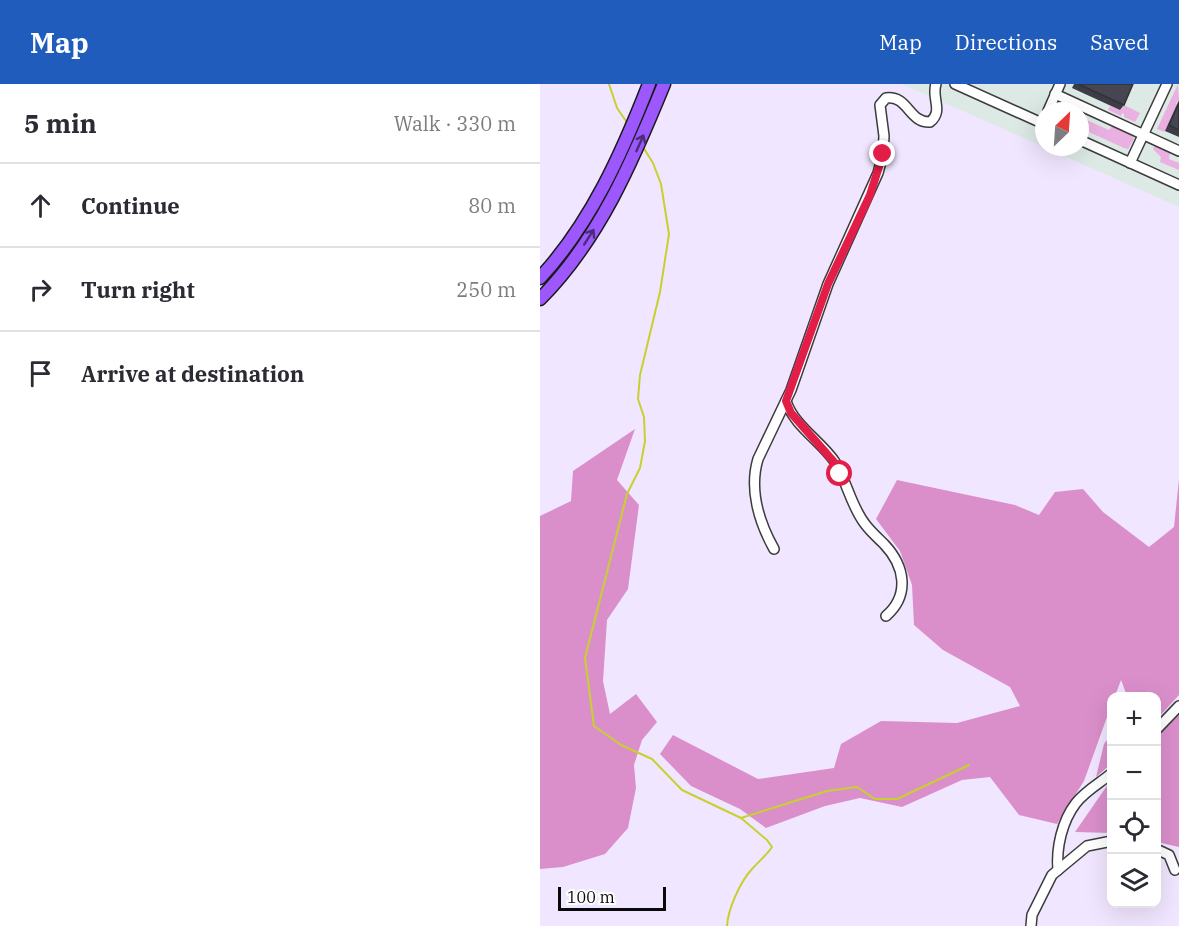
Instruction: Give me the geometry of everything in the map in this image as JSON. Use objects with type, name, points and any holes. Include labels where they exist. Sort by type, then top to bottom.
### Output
[{"type":"main road","points":[[540,299],[568,267],[601,219],[638,148],[664,84]]},
{"type":"main road","points":[[540,278],[557,258],[591,207],[627,138],[648,86]]},
{"type":"main road","points":[[557,258],[568,267]]},
{"type":"street","points":[[774,549],[766,534],[759,511],[755,470],[786,401],[828,284],[878,173],[883,154],[884,124],[880,110],[882,103],[886,98],[894,98],[903,102],[921,122],[930,122],[938,110],[933,91],[936,84]]},
{"type":"street","points":[[955,84],[1035,119]]},
{"type":"street","points":[[1051,102],[1060,84]]},
{"type":"street","points":[[1130,163],[1167,84]]},
{"type":"street","points":[[1055,94],[1179,151]]},
{"type":"street","points":[[1089,144],[1179,185]]},
{"type":"street","points":[[786,401],[791,413],[834,462],[858,513],[875,536],[885,545],[901,571],[902,595],[893,610],[886,616]]},
{"type":"street","points":[[1161,725],[1179,706]]},
{"type":"street","points":[[1058,870],[1057,860],[1061,837],[1070,812],[1084,794],[1107,777]]},
{"type":"street","points":[[1031,926],[1032,915],[1052,875],[1087,846],[1107,842]]},
{"type":"street","points":[[1161,851],[1170,855],[1175,870]]},
{"type":"shaded area","points":[[902,84],[1179,84],[1179,207],[1064,156],[1089,156],[1089,102],[1035,102],[1035,143]]},
{"type":"shaded area","points":[[1178,84],[1179,100],[1165,132],[1157,129]]},
{"type":"shaded area","points":[[1124,105],[1140,113],[1135,122],[1124,117],[1122,113],[1121,116],[1108,110],[1110,106],[1121,110]]},
{"type":"shaded area","points":[[1089,121],[1109,130],[1113,125],[1131,134],[1134,139],[1128,149],[1089,132]]},
{"type":"shaded area","points":[[1155,146],[1170,152],[1169,159],[1179,163],[1179,170],[1160,162],[1161,157],[1153,149]]},
{"type":"shaded area","points":[[635,429],[617,480],[639,505],[628,589],[607,620],[603,681],[610,714],[636,694],[657,722],[642,740],[634,765],[636,788],[628,828],[605,854],[563,867],[540,869],[540,516],[571,501],[573,471]]},
{"type":"shaded area","points":[[1179,479],[1179,695],[1161,715],[1161,692],[1126,692],[1121,680],[1116,692],[1107,692],[1107,717],[1084,781],[1057,824],[1019,815],[990,777],[962,780],[902,807],[860,798],[825,806],[766,828],[740,809],[691,786],[660,754],[673,735],[758,779],[834,768],[841,744],[881,721],[957,723],[1020,706],[1010,687],[943,650],[914,625],[912,585],[900,551],[876,519],[897,480],[1015,505],[1039,515],[1055,492],[1083,489],[1103,512],[1149,547],[1174,527]]},
{"type":"shaded area","points":[[1179,714],[1179,847],[1161,843],[1161,730]]},
{"type":"shaded area","points":[[1107,740],[1107,767],[1096,777]]},
{"type":"shaded area","points":[[1107,786],[1107,833],[1075,832]]},
{"type":"building","points":[[1078,84],[1133,84],[1124,105]]},
{"type":"building","points":[[1179,103],[1179,130],[1169,125]]},
{"type":"waterway","points":[[609,84],[617,108],[628,124]]},
{"type":"waterway","points":[[643,147],[653,163],[661,184],[669,234],[660,292],[640,375],[638,399],[644,417],[645,441],[640,468],[627,494],[585,658],[594,726],[621,745],[652,759],[682,790],[741,818],[772,847],[739,888],[732,904],[727,926]]},
{"type":"waterway","points":[[741,818],[827,791],[857,787],[875,799],[897,799],[969,765]]},
{"type":"route","points":[[840,474],[834,462],[791,413],[786,401],[828,284],[870,195],[883,154]]}]
